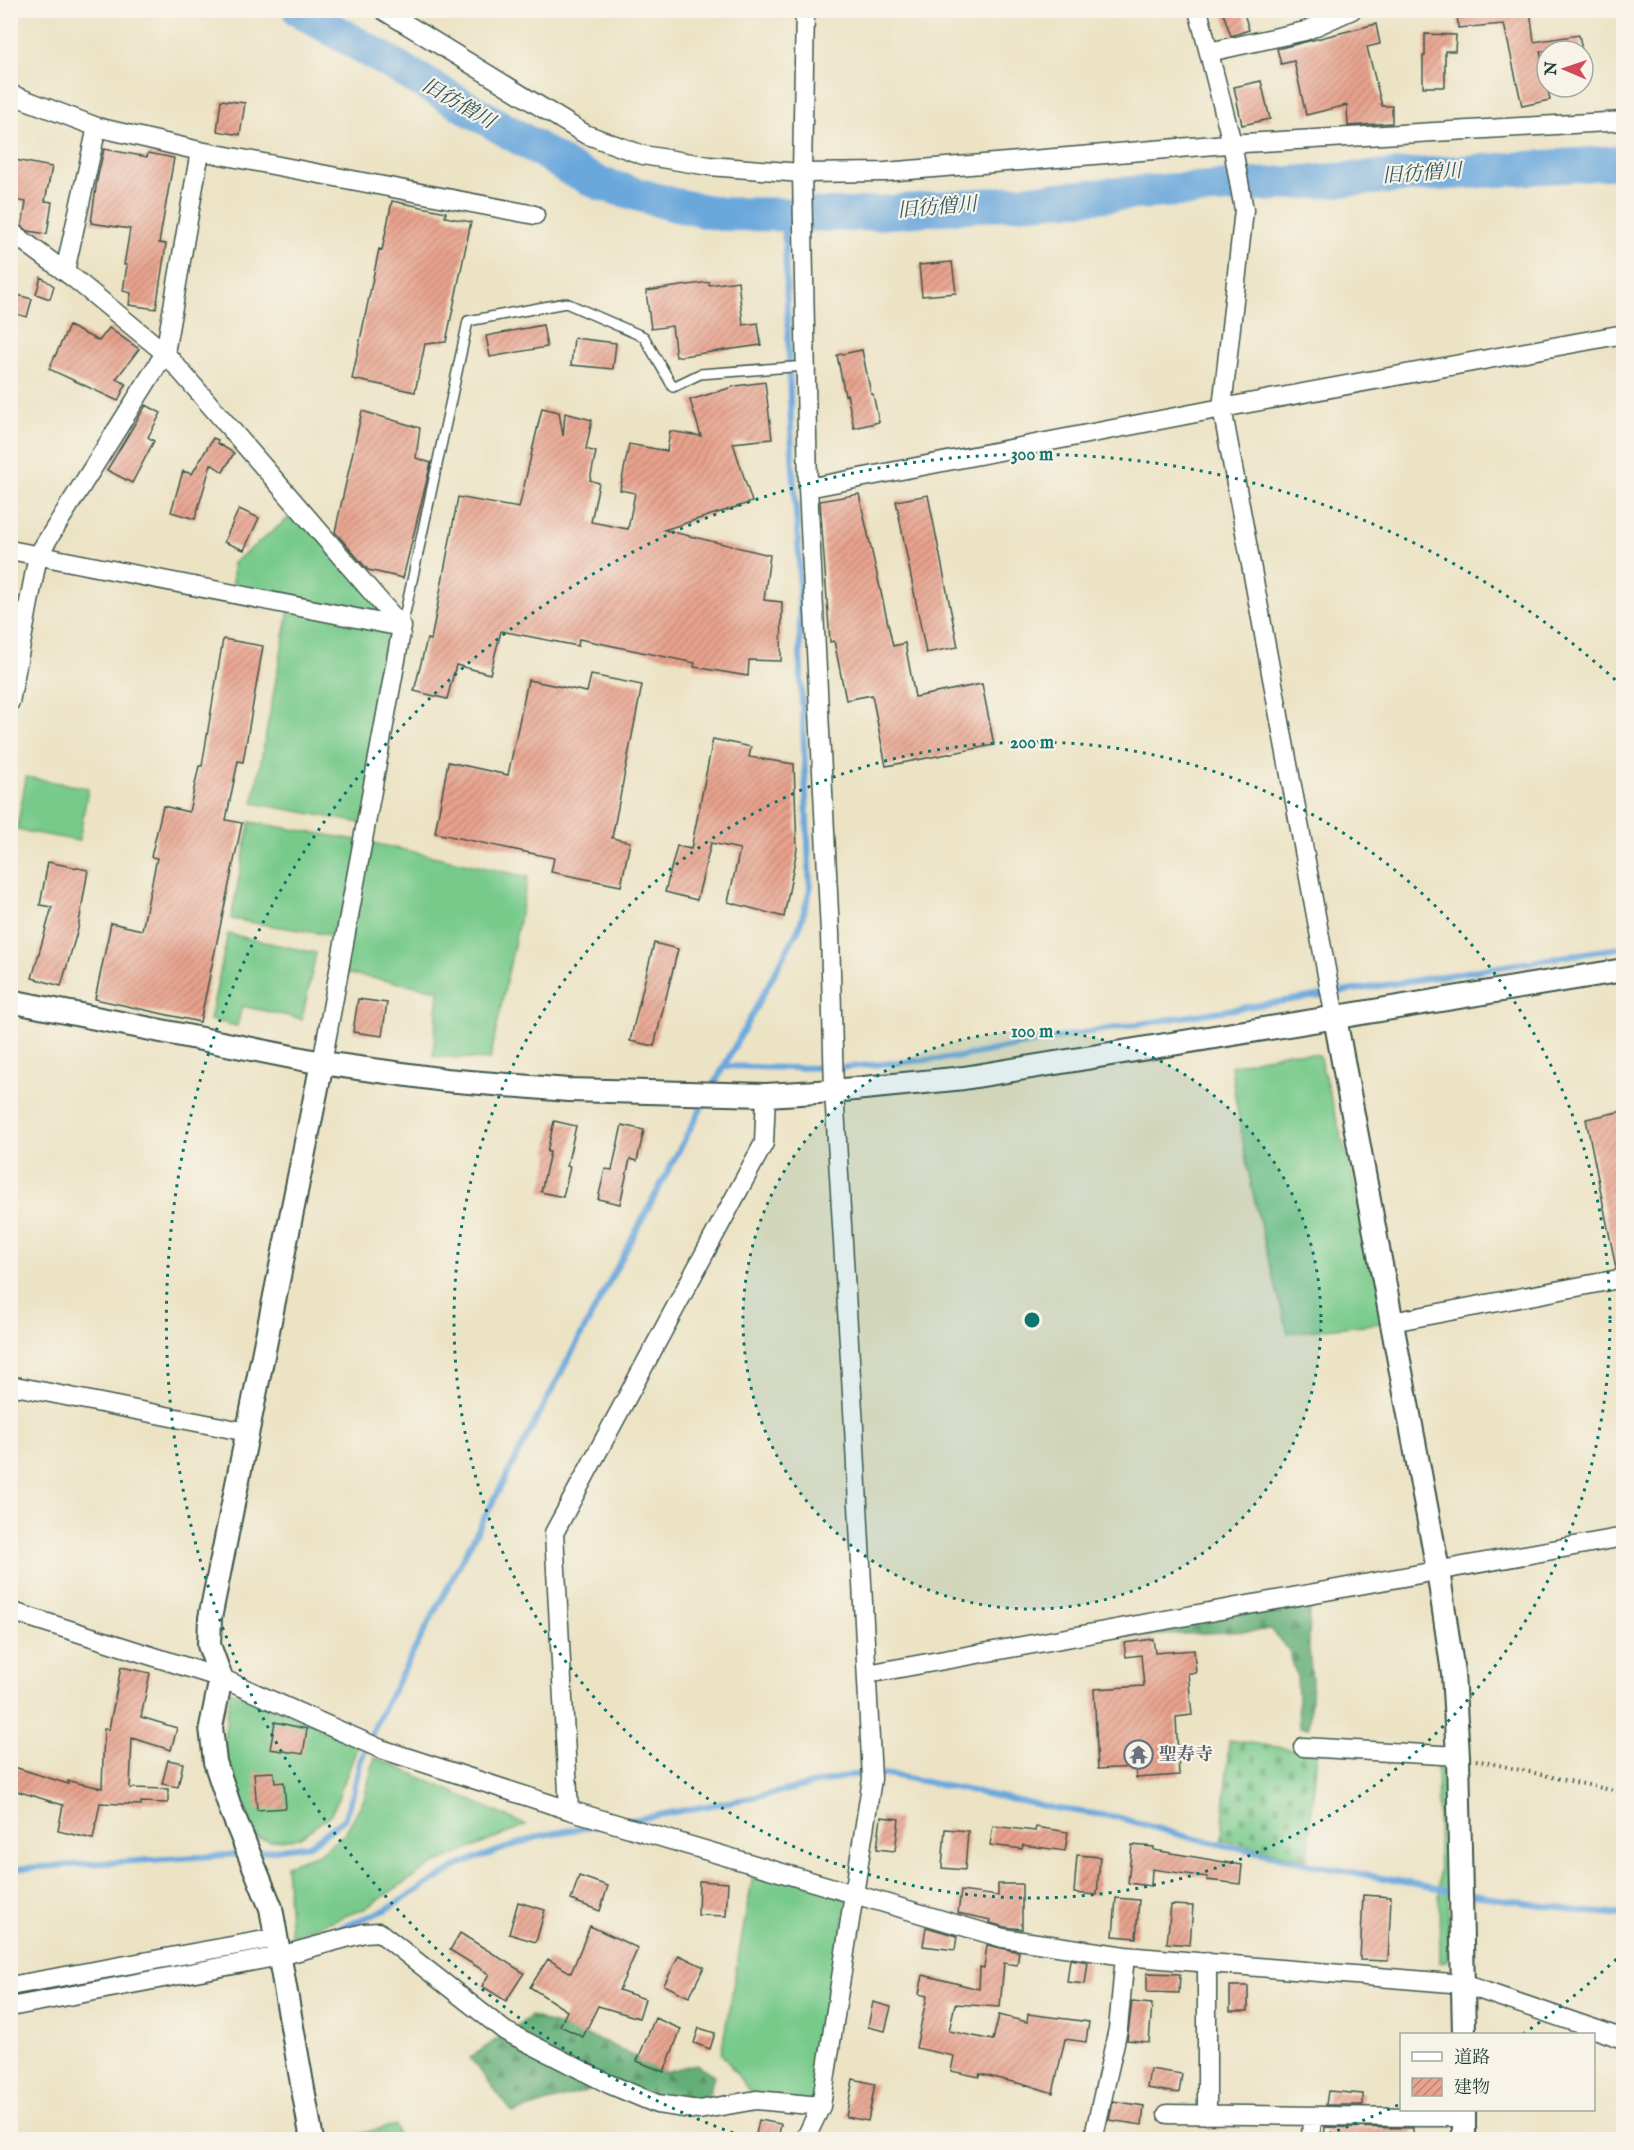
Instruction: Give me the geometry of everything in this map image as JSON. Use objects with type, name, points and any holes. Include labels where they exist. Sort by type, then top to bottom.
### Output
[{"type":"street","points":[[383,10],[585,134],[643,155],[709,166],[802,173],[891,172],[1232,143],[1623,121]]},
{"type":"street","points":[[803,2139],[821,2106],[872,1779],[834,1091],[830,933],[808,488],[802,173],[805,10]]},
{"type":"street","points":[[1198,10],[1232,143],[1244,210],[1222,408],[1438,1570],[1453,1673],[1458,1756],[1464,2033]]},
{"type":"street","points":[[1209,52],[1305,31],[1352,10]]},
{"type":"street","points":[[10,94],[96,127],[200,151],[535,215]]},
{"type":"street","points":[[66,272],[96,127]]},
{"type":"street","points":[[10,702],[38,555],[165,353],[200,151]]},
{"type":"street","points":[[10,231],[66,272],[165,353],[402,627]]},
{"type":"street","points":[[808,488],[1623,333]]},
{"type":"street","points":[[10,550],[402,627]]},
{"type":"street","points":[[312,2139],[271,1908],[230,1807],[215,1762],[211,1728],[221,1678],[209,1644],[210,1618],[322,1064],[402,627]]},
{"type":"street","points":[[10,1001],[322,1064],[445,1080],[568,1090],[766,1095],[834,1091],[964,1078],[1623,970]]},
{"type":"street","points":[[569,1810],[554,1533],[764,1143],[766,1095]]},
{"type":"street","points":[[1392,1322],[1623,1278]]},
{"type":"street","points":[[10,1385],[247,1432]]},
{"type":"street","points":[[867,1674],[1623,1537]]},
{"type":"street","points":[[10,1611],[221,1678],[381,1749],[569,1810],[1003,1938],[1125,1956],[1463,1984],[1623,2039]]},
{"type":"street","points":[[1303,1747],[1458,1756]]},
{"type":"street","points":[[10,1986],[379,1932],[505,2031],[609,2084],[657,2104],[699,2110],[756,2100],[821,2106]]},
{"type":"street","points":[[10,2007],[278,1947]]},
{"type":"street","points":[[1094,2139],[1118,2029],[1125,1956]]},
{"type":"street","points":[[1207,1962],[1207,2115]]},
{"type":"street","points":[[1167,2114],[1312,2115],[1464,2122]]},
{"type":"street","points":[[1311,2139],[1312,2115]]},
{"type":"lane","points":[[402,627],[468,321],[566,303],[644,338],[673,387],[700,374],[806,366]]},
{"type":"path","points":[[1458,1756],[1623,1793]]},
{"type":"green space","points":[[300,509],[395,619],[233,594],[233,563]]},
{"type":"green space","points":[[290,605],[402,627],[366,824],[253,803]]},
{"type":"green space","points":[[26,777],[88,788],[79,841],[17,830]]},
{"type":"green space","points":[[250,822],[363,841],[528,877],[490,1060],[433,1056],[439,990],[338,972],[360,850],[336,936],[231,919]]},
{"type":"green space","points":[[228,934],[316,953],[302,1019],[242,1006],[237,1026],[210,1020]]},
{"type":"green space","points":[[1288,1052],[1319,1055],[1392,1322],[1288,1333],[1255,1201],[1241,1134],[1231,1066]]},
{"type":"green space","points":[[1298,1603],[1310,1607],[1309,1647],[1312,1682],[1309,1728],[1299,1727],[1297,1677],[1290,1653],[1272,1630],[1119,1637]]},
{"type":"green space","points":[[230,1691],[360,1740],[332,1814],[299,1838],[270,1841],[256,1838],[223,1749]]},
{"type":"green space","points":[[1229,1740],[1317,1753],[1307,1860],[1222,1839]]},
{"type":"green space","points":[[1437,1755],[1447,1762],[1448,1960],[1440,1963]]},
{"type":"green space","points":[[375,1757],[526,1825],[430,1866],[364,1909],[291,1936],[286,1865],[319,1854],[345,1833],[364,1799]]},
{"type":"green space","points":[[755,1864],[848,1891],[821,2106],[756,2100],[721,2053]]},
{"type":"green space","points":[[531,2016],[605,2042],[664,2072],[696,2064],[714,2075],[705,2109],[609,2084],[513,2113],[470,2058]]},
{"type":"green space","points":[[395,2125],[398,2139],[338,2139]]},
{"type":"building","points":[[1222,10],[1243,10],[1249,30],[1231,36]]},
{"type":"building","points":[[1457,10],[1530,10],[1535,42],[1535,99],[1550,100],[1522,106],[1504,24],[1458,28]]},
{"type":"building","points":[[1376,24],[1380,44],[1367,47],[1382,106],[1392,106],[1392,123],[1348,126],[1347,105],[1306,115],[1294,61],[1281,64],[1277,49]]},
{"type":"building","points":[[1425,34],[1456,35],[1455,51],[1445,51],[1445,87],[1423,87]]},
{"type":"building","points":[[1579,35],[1580,39],[1553,39]]},
{"type":"building","points":[[1261,81],[1270,119],[1242,125],[1234,87]]},
{"type":"building","points":[[221,100],[245,103],[240,135],[217,131]]},
{"type":"building","points":[[104,149],[147,157],[148,153],[174,158],[159,243],[166,244],[156,309],[129,305],[131,293],[123,291],[127,265],[124,265],[130,229],[91,223]]},
{"type":"building","points":[[10,159],[52,167],[45,201],[52,202],[47,234],[28,231],[22,226],[26,202],[10,199]]},
{"type":"building","points":[[392,201],[446,212],[445,217],[471,222],[446,342],[425,344],[415,392],[352,379],[379,249],[382,250]]},
{"type":"building","points":[[952,262],[956,293],[922,296],[919,265]]},
{"type":"building","points":[[41,277],[54,286],[50,299],[36,294]]},
{"type":"building","points":[[738,281],[743,325],[758,323],[761,345],[676,357],[672,326],[651,329],[646,291],[709,282],[709,285]]},
{"type":"building","points":[[10,293],[32,299],[27,317],[10,312]]},
{"type":"building","points":[[543,325],[547,347],[490,357],[486,336]]},
{"type":"building","points":[[69,326],[99,341],[109,328],[139,349],[116,379],[126,384],[118,401],[49,369]]},
{"type":"building","points":[[574,338],[616,343],[613,369],[571,365]]},
{"type":"building","points":[[862,350],[879,422],[854,428],[837,355]]},
{"type":"building","points":[[765,382],[772,439],[733,443],[752,502],[664,530],[770,555],[764,600],[782,602],[781,661],[749,660],[748,676],[694,667],[695,663],[579,639],[578,646],[501,631],[490,674],[456,665],[447,699],[414,691],[427,639],[431,640],[458,497],[519,508],[542,408],[559,412],[563,436],[565,413],[592,420],[586,449],[596,452],[590,480],[599,483],[591,522],[628,529],[635,493],[620,490],[629,444],[667,451],[670,431],[701,436],[690,400],[736,386]]},
{"type":"building","points":[[146,405],[161,413],[148,437],[154,441],[132,483],[107,470]]},
{"type":"building","points":[[362,411],[420,428],[416,458],[431,463],[403,578],[368,570],[335,532]]},
{"type":"building","points":[[213,438],[234,453],[223,472],[211,464],[195,519],[171,512],[183,471],[192,474]]},
{"type":"building","points":[[859,494],[893,646],[905,643],[915,697],[982,684],[994,745],[886,766],[872,695],[846,700],[834,641],[830,642],[820,501]]},
{"type":"building","points":[[928,495],[958,647],[926,653],[896,501]]},
{"type":"building","points":[[239,509],[259,518],[244,550],[224,542]]},
{"type":"building","points":[[223,639],[263,646],[243,762],[238,761],[226,820],[242,823],[200,1022],[95,999],[111,923],[142,930],[157,858],[151,857],[163,806],[189,812],[199,766],[202,766]]},
{"type":"building","points":[[591,675],[642,685],[612,838],[630,842],[621,886],[551,872],[554,858],[435,833],[448,762],[508,775],[528,680],[587,692]]},
{"type":"building","points":[[713,739],[751,747],[749,757],[794,764],[797,849],[784,917],[728,902],[740,849],[711,843],[697,900],[665,892],[677,846],[691,849]]},
{"type":"building","points":[[48,862],[88,870],[78,929],[61,986],[32,978],[52,907],[40,905]]},
{"type":"building","points":[[654,943],[678,949],[654,1046],[630,1041]]},
{"type":"building","points":[[358,999],[387,1003],[382,1036],[353,1032]]},
{"type":"building","points":[[1623,1111],[1623,1267],[1616,1268],[1586,1119]]},
{"type":"building","points":[[554,1121],[576,1126],[563,1197],[541,1192]]},
{"type":"building","points":[[622,1125],[644,1130],[637,1161],[630,1159],[620,1204],[598,1199],[605,1169],[612,1170]]},
{"type":"building","points":[[1153,1639],[1155,1653],[1194,1650],[1196,1673],[1188,1673],[1192,1715],[1176,1717],[1179,1775],[1136,1778],[1135,1767],[1098,1769],[1094,1689],[1144,1686],[1141,1655],[1126,1657],[1124,1643]]},
{"type":"building","points":[[121,1667],[150,1673],[141,1717],[177,1728],[171,1750],[132,1738],[130,1788],[168,1789],[168,1803],[141,1802],[141,1805],[100,1803],[93,1839],[58,1831],[63,1805],[10,1789],[14,1767],[68,1784],[68,1781],[102,1788],[104,1729],[109,1729]]},
{"type":"building","points":[[275,1722],[307,1729],[303,1754],[270,1749]]},
{"type":"building","points":[[168,1760],[183,1763],[178,1787],[162,1784]]},
{"type":"building","points":[[274,1772],[275,1783],[284,1782],[286,1808],[257,1810],[254,1773]]},
{"type":"building","points":[[881,1817],[899,1819],[895,1851],[877,1849]]},
{"type":"building","points":[[993,1826],[1035,1831],[1036,1827],[1068,1832],[1065,1851],[1023,1845],[1022,1849],[990,1845]]},
{"type":"building","points":[[945,1829],[968,1831],[965,1870],[942,1868]]},
{"type":"building","points":[[1132,1845],[1154,1847],[1154,1850],[1242,1865],[1240,1884],[1152,1869],[1151,1886],[1128,1883]]},
{"type":"building","points":[[1077,1855],[1100,1857],[1097,1895],[1074,1893]]},
{"type":"building","points":[[579,1876],[608,1886],[600,1911],[571,1900]]},
{"type":"building","points":[[699,1881],[728,1883],[726,1916],[698,1915]]},
{"type":"building","points":[[998,1884],[1022,1884],[1022,1929],[1005,1927],[990,1923],[991,1920],[958,1913],[961,1891],[998,1896]]},
{"type":"building","points":[[1363,1895],[1391,1897],[1388,1961],[1360,1960]]},
{"type":"building","points":[[1116,1898],[1139,1900],[1136,1938],[1113,1936]]},
{"type":"building","points":[[518,1902],[545,1910],[536,1942],[509,1934]]},
{"type":"building","points":[[1171,1905],[1193,1906],[1190,1945],[1167,1943]]},
{"type":"building","points":[[590,1926],[638,1948],[619,1990],[645,1999],[639,2018],[598,2006],[583,2037],[560,2026],[567,2011],[530,1987],[548,1959],[571,1973]]},
{"type":"building","points":[[926,1927],[957,1936],[955,1950],[923,1946]]},
{"type":"building","points":[[460,1933],[524,1973],[506,2001],[482,1986],[489,1974],[450,1950]]},
{"type":"building","points":[[987,1945],[1019,1952],[1017,1965],[1004,1963],[1000,2007],[955,2004],[949,2031],[993,2040],[999,2015],[1027,2022],[1028,2014],[1089,2022],[1086,2042],[1065,2039],[1053,2093],[980,2074],[979,2077],[951,2071],[954,2056],[916,2048],[927,1996],[919,1994],[923,1975],[979,1989],[980,1967],[984,1968]]},
{"type":"building","points":[[679,1955],[704,1967],[689,1997],[664,1985]]},
{"type":"building","points":[[1070,1959],[1088,1962],[1085,1984],[1067,1982]]},
{"type":"building","points":[[1147,1973],[1180,1974],[1179,1993],[1147,1992]]},
{"type":"building","points":[[1230,1986],[1248,1986],[1248,2011],[1230,2011]]},
{"type":"building","points":[[873,2002],[891,2007],[885,2031],[868,2027]]},
{"type":"building","points":[[1132,2002],[1152,2004],[1149,2042],[1127,2040]]},
{"type":"building","points":[[655,2018],[681,2029],[664,2072],[637,2061]]},
{"type":"building","points":[[699,2028],[715,2033],[710,2049],[694,2043]]},
{"type":"building","points":[[1150,2069],[1182,2074],[1179,2093],[1147,2088]]},
{"type":"building","points":[[853,2079],[875,2084],[868,2121],[846,2117]]},
{"type":"building","points":[[1328,2091],[1363,2094],[1363,2105],[1326,2105]]},
{"type":"building","points":[[1113,2101],[1144,2106],[1142,2125],[1109,2120]]},
{"type":"building","points":[[759,2120],[781,2124],[778,2139],[755,2139]]},
{"type":"building","points":[[1325,2127],[1413,2128],[1413,2139],[1324,2139]]},
{"type":"waterway","name":"旧彷僧川","points":[[299,10],[568,168],[601,184],[675,205],[721,214],[852,215],[1132,193],[1624,162]]},
{"type":"waterway","points":[[711,1090],[799,928],[810,890],[800,653],[799,555],[792,454],[784,215]]},
{"type":"waterway","points":[[724,1066],[849,1067],[959,1057],[1077,1034],[1624,947]]},
{"type":"waterway","points":[[253,1853],[310,1845],[344,1819],[353,1794],[360,1762],[379,1717],[706,1099]]},
{"type":"waterway","points":[[626,1821],[766,1795],[852,1775],[892,1775],[1054,1808],[1117,1817],[1191,1838],[1308,1864],[1457,1892]]},
{"type":"waterway","points":[[314,1938],[385,1910],[463,1863],[543,1835],[601,1825]]},
{"type":"waterway","points":[[10,1869],[243,1854]]},
{"type":"waterway","points":[[1467,1894],[1580,1911],[1624,1915]]},
{"type":"waterway","points":[[79,1983],[175,1967]]},
{"type":"waterway","points":[[10,1996],[54,1987]]},
{"type":"place","name":"聖寿寺","points":[[1138,1755]]}]
